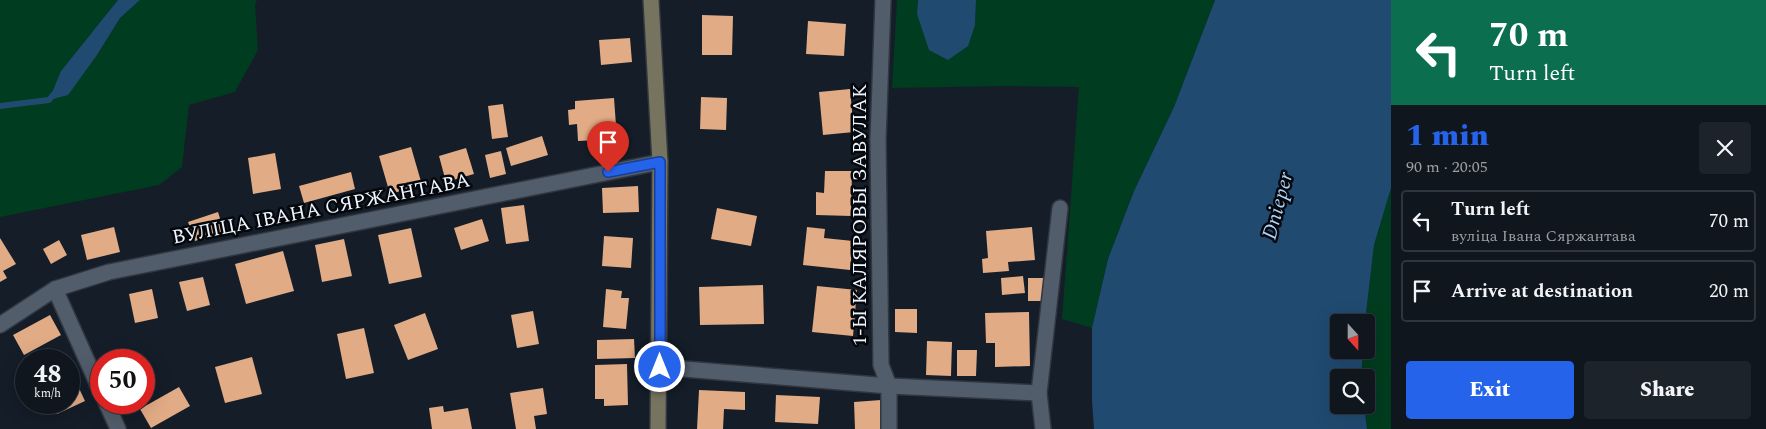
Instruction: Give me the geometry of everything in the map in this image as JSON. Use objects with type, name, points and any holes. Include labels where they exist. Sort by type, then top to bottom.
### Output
[{"type":"main road","points":[[651,0],[660,162],[660,367],[658,429]]},
{"type":"street","name":"1-Ы КАЛЯРОВЫ ЗАВУЛАК","points":[[883,0],[878,140],[880,326],[881,364],[889,386],[889,429]]},
{"type":"street","name":"ВУЛІЦА ІВАНА СЯРЖАНТАВА","points":[[0,324],[55,289],[109,272],[660,162]]},
{"type":"street","points":[[1043,429],[1039,393],[1060,208]]},
{"type":"street","points":[[55,289],[90,367]]},
{"type":"street","points":[[660,367],[889,386],[1039,393]]},
{"type":"street","points":[[111,414],[118,429]]},
{"type":"green space","points":[[0,0],[118,0],[61,71],[97,55],[120,18],[140,0],[257,0],[255,5],[258,50],[235,92],[189,105],[182,167],[159,185],[0,217]]},
{"type":"green space","points":[[897,0],[918,0],[917,14],[975,25],[976,0],[1215,0],[1174,107],[1134,191],[1108,259],[1092,328],[1062,319],[1079,87],[892,88]]},
{"type":"green space","points":[[1391,188],[1391,429],[1367,429],[1365,414],[1375,414],[1375,369],[1362,369],[1362,359],[1375,359],[1375,314],[1366,314],[1374,245]]},
{"type":"water","points":[[118,0],[140,0],[120,18],[97,55],[68,95],[49,100],[61,71]]},
{"type":"water","points":[[918,0],[976,0],[975,25],[968,46],[948,60],[929,50],[917,14]]},
{"type":"water","name":"Dnieper","points":[[1215,0],[1391,0],[1391,188],[1374,245],[1366,314],[1330,314],[1330,359],[1362,359],[1362,369],[1330,369],[1330,414],[1365,414],[1367,429],[1094,429],[1092,328],[1108,259],[1134,191],[1174,107]]},
{"type":"building","points":[[702,15],[733,16],[732,55],[702,55]]},
{"type":"building","points":[[808,21],[846,24],[844,56],[806,54]]},
{"type":"building","points":[[630,38],[632,62],[601,65],[599,40]]},
{"type":"building","points":[[850,89],[854,132],[823,135],[819,92]]},
{"type":"building","points":[[701,97],[727,98],[726,130],[700,129]]},
{"type":"building","points":[[614,98],[617,139],[578,141],[577,124],[569,125],[568,110],[575,109],[575,101]]},
{"type":"building","points":[[503,104],[508,137],[492,139],[488,106]]},
{"type":"building","points":[[542,136],[548,155],[511,166],[506,148]]},
{"type":"building","points":[[411,147],[422,185],[390,194],[379,156]]},
{"type":"building","points":[[466,148],[474,174],[446,182],[439,156]]},
{"type":"building","points":[[501,151],[506,174],[490,178],[485,155]]},
{"type":"building","points":[[275,153],[281,189],[253,194],[248,158]]},
{"type":"building","points":[[825,171],[852,171],[851,216],[816,215],[816,192],[824,193]]},
{"type":"building","points":[[351,172],[355,189],[304,203],[299,186]]},
{"type":"building","points":[[638,186],[639,212],[603,213],[602,188]]},
{"type":"building","points":[[524,205],[529,241],[506,244],[501,208]]},
{"type":"building","points":[[717,208],[757,216],[751,246],[711,239]]},
{"type":"building","points":[[218,212],[224,231],[195,241],[188,222]]},
{"type":"building","points":[[482,219],[489,241],[461,250],[454,228]]},
{"type":"building","points":[[114,227],[120,252],[87,260],[81,235]]},
{"type":"building","points":[[807,227],[825,229],[824,238],[853,241],[850,270],[803,265]]},
{"type":"building","points":[[1032,227],[1035,260],[1008,262],[1009,271],[983,273],[982,259],[988,258],[986,231]]},
{"type":"building","points":[[411,228],[422,277],[389,284],[378,235]]},
{"type":"building","points":[[604,236],[633,238],[631,268],[602,266]]},
{"type":"building","points":[[0,238],[16,264],[3,271],[7,278],[0,282]]},
{"type":"building","points":[[344,239],[352,276],[322,282],[315,245]]},
{"type":"building","points":[[59,240],[67,255],[51,264],[43,249]]},
{"type":"building","points":[[283,251],[294,291],[246,304],[235,264]]},
{"type":"building","points":[[1023,276],[1025,293],[1002,295],[1001,278]]},
{"type":"building","points":[[203,277],[210,305],[187,311],[179,282]]},
{"type":"building","points":[[1028,278],[1046,278],[1046,301],[1028,301]]},
{"type":"building","points":[[763,285],[764,324],[700,325],[699,287]]},
{"type":"building","points":[[817,286],[857,290],[853,336],[812,332]]},
{"type":"building","points":[[152,289],[158,318],[135,323],[129,294]]},
{"type":"building","points":[[606,289],[622,291],[621,298],[629,298],[626,329],[603,327]]},
{"type":"building","points":[[895,309],[917,309],[917,333],[895,332]]},
{"type":"building","points":[[533,311],[539,344],[517,348],[511,315]]},
{"type":"building","points":[[1029,312],[1030,366],[995,367],[995,343],[986,343],[985,313]]},
{"type":"building","points":[[425,313],[438,349],[408,360],[394,325]]},
{"type":"building","points":[[50,315],[61,335],[35,349],[21,349],[13,335]]},
{"type":"building","points":[[364,328],[374,373],[346,379],[337,334]]},
{"type":"building","points":[[634,339],[635,358],[597,359],[597,340]]},
{"type":"building","points":[[927,341],[952,342],[951,376],[926,375]]},
{"type":"building","points":[[957,350],[977,350],[976,376],[957,376]]},
{"type":"building","points":[[252,357],[262,394],[225,403],[215,367]]},
{"type":"building","points":[[627,364],[628,405],[604,406],[604,399],[595,399],[595,365]]},
{"type":"building","points":[[179,387],[190,406],[151,428],[143,414],[155,414],[155,401]]},
{"type":"building","points":[[543,388],[547,414],[534,416],[536,429],[516,429],[510,393]]},
{"type":"building","points":[[80,390],[85,401],[80,403]]},
{"type":"building","points":[[699,390],[745,392],[745,410],[724,409],[723,429],[697,429]]},
{"type":"building","points":[[776,395],[820,397],[818,424],[775,422]]},
{"type":"building","points":[[881,400],[883,429],[855,429],[854,402]]},
{"type":"building","points":[[443,406],[444,412],[468,408],[472,429],[432,429],[429,408]]},
{"type":"waterway","points":[[0,106],[49,100],[53,95]]},
{"type":"route","points":[[608,172],[660,162],[660,367]]}]
